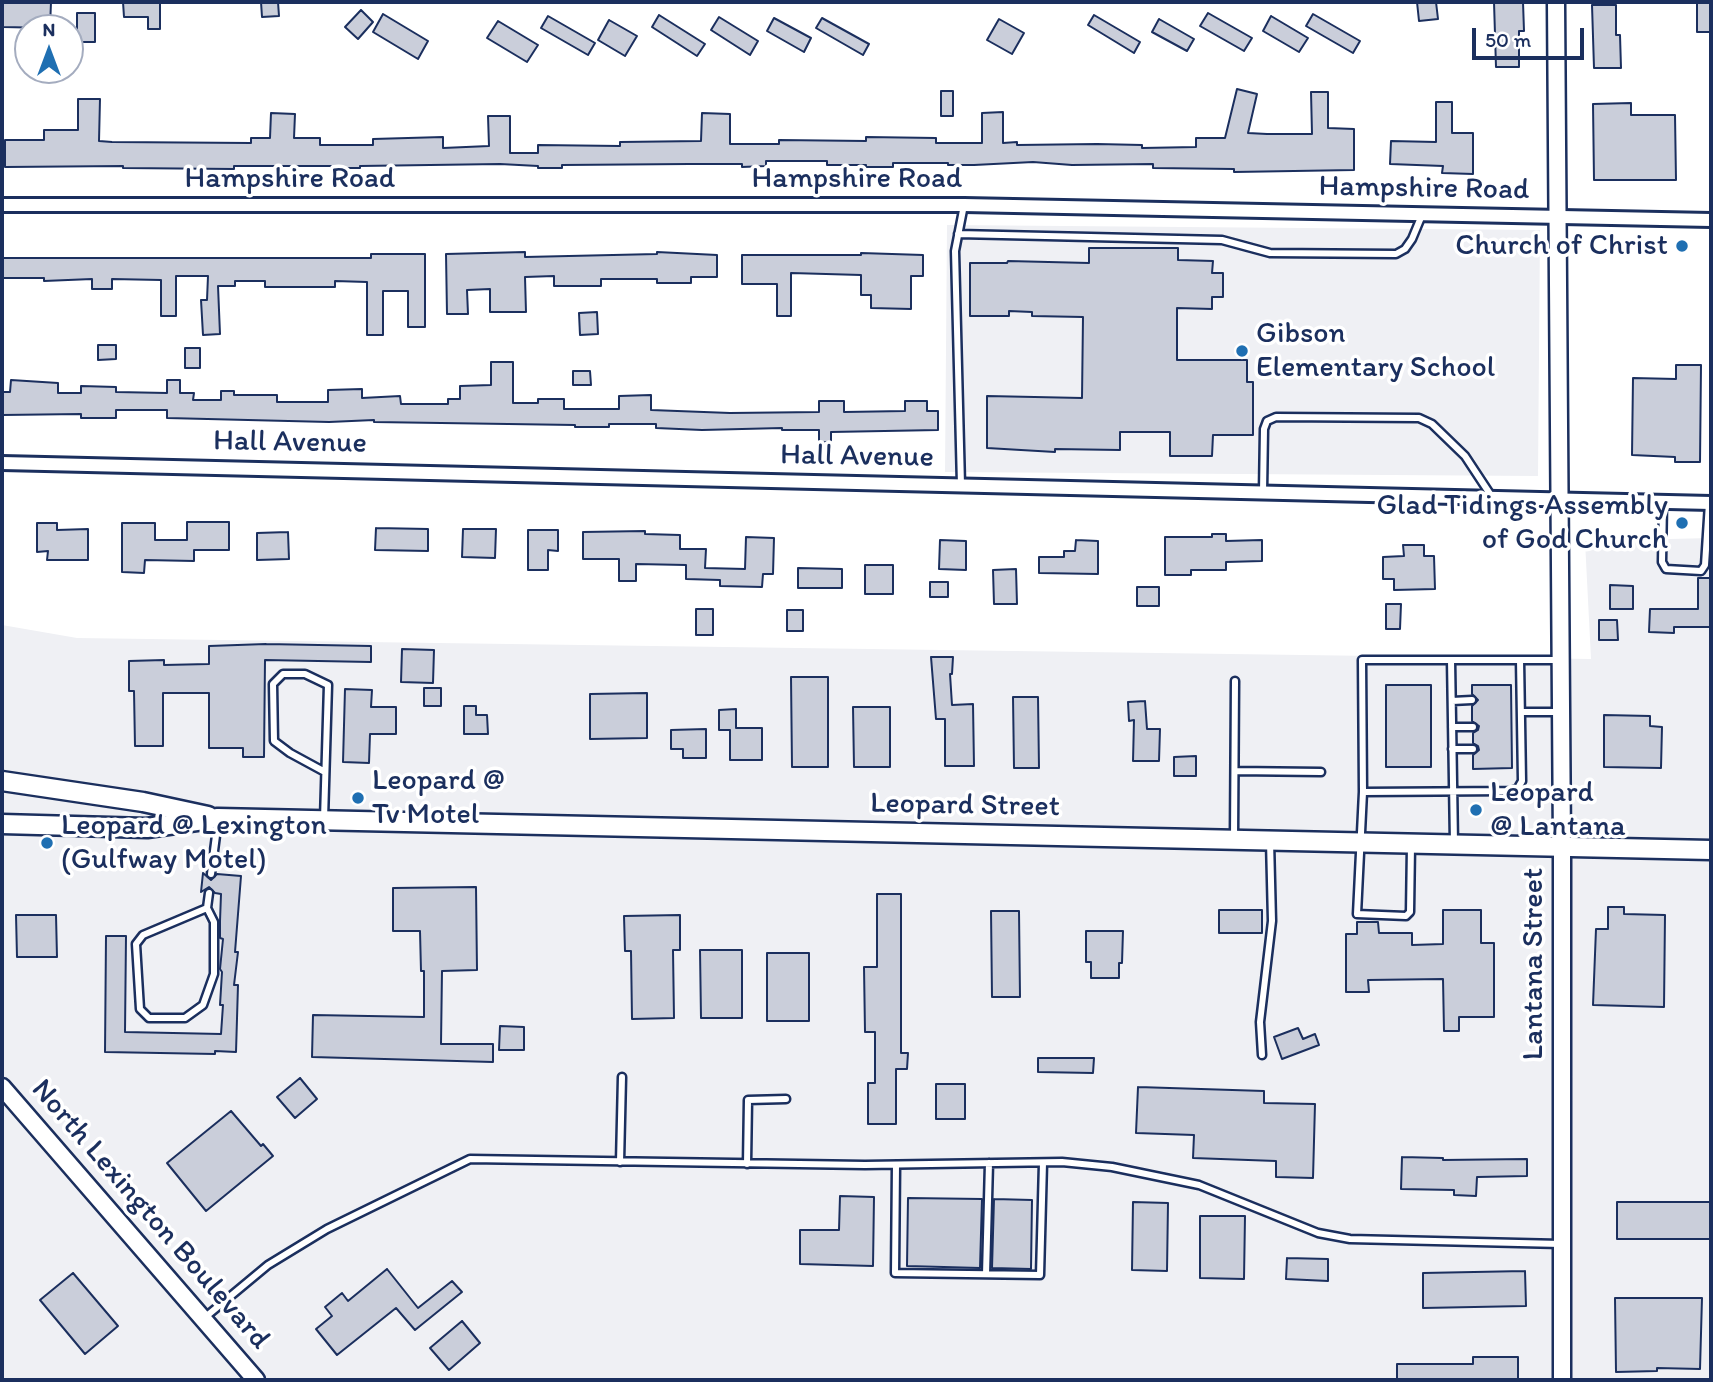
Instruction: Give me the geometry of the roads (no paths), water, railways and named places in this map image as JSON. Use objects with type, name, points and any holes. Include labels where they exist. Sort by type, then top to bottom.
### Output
[{"type":"main road","name":"Leopard Street","points":[[2,781],[143,802],[218,818]]},
{"type":"main road","name":"Leopard Street","points":[[2,824],[147,828],[218,818],[1711,850]]},
{"type":"street","name":"Lantana Street","points":[[1556,2],[1562,847],[1562,1380]]},
{"type":"street","name":"Hampshire Road","points":[[2,205],[964,205],[1711,220]]},
{"type":"street","name":"Hall Avenue","points":[[2,463],[1710,503]]},
{"type":"street","name":"North Lexington Boulevard","points":[[2,1087],[256,1380]]},
{"type":"lane","points":[[961,485],[955,251],[964,205]]},
{"type":"lane","points":[[958,234],[1222,240],[1270,253],[1396,254],[1405,249],[1412,239],[1422,215]]},
{"type":"lane","points":[[1262,492],[1264,429],[1267,421],[1276,416],[1419,418],[1433,424],[1465,456],[1492,497]]},
{"type":"lane","points":[[1663,502],[1662,562],[1666,569],[1701,571],[1705,565],[1710,503]]},
{"type":"lane","points":[[1411,844],[1410,912],[1406,916],[1357,914],[1363,792],[1362,660],[1560,660]]},
{"type":"lane","points":[[1451,660],[1454,845]]},
{"type":"lane","points":[[1363,792],[1511,791],[1518,788],[1522,781],[1520,660]]},
{"type":"lane","points":[[324,821],[326,772],[328,685],[305,674],[283,674],[273,684],[274,741],[290,753],[326,772]]},
{"type":"lane","points":[[1234,840],[1235,681]]},
{"type":"lane","points":[[1511,699],[1521,699]]},
{"type":"lane","points":[[1451,701],[1472,700]]},
{"type":"lane","points":[[1521,712],[1561,712]]},
{"type":"lane","points":[[1452,727],[1473,727]]},
{"type":"lane","points":[[1512,727],[1521,727]]},
{"type":"lane","points":[[1452,749],[1473,749]]},
{"type":"lane","points":[[1512,749],[1521,750]]},
{"type":"lane","points":[[1235,771],[1321,772]]},
{"type":"lane","points":[[211,874],[218,818]]},
{"type":"lane","points":[[1262,1055],[1260,1022],[1272,921],[1270,841]]},
{"type":"lane","points":[[207,908],[143,935],[136,944],[139,1009],[149,1018],[185,1018],[203,1005],[214,974],[214,922],[207,908],[209,893]]},
{"type":"lane","points":[[620,1162],[622,1077]]},
{"type":"lane","points":[[747,1164],[748,1100],[786,1099]]},
{"type":"lane","points":[[203,1318],[268,1265],[327,1229],[470,1160],[896,1165],[1043,1163],[1112,1167],[1199,1185],[1318,1233],[1350,1239],[1561,1244]]},
{"type":"lane","points":[[986,1275],[989,1163]]},
{"type":"lane","points":[[896,1165],[895,1273],[1040,1275],[1043,1163]]},
{"type":"place","name":"Church of Christ","points":[[1682,246]]},
{"type":"place","name":"Gibson Elementary School","points":[[1242,351]]},
{"type":"place","name":"Glad Tidings Assembly of God Church","points":[[1682,523]]},
{"type":"place","name":"Leopard @ Tv Motel","points":[[358,798]]},
{"type":"place","name":"Leopard @ Lantana","points":[[1476,810]]},
{"type":"place","name":"Leopard @ Lexington (Gulfway Motel)","points":[[47,843]]}]
